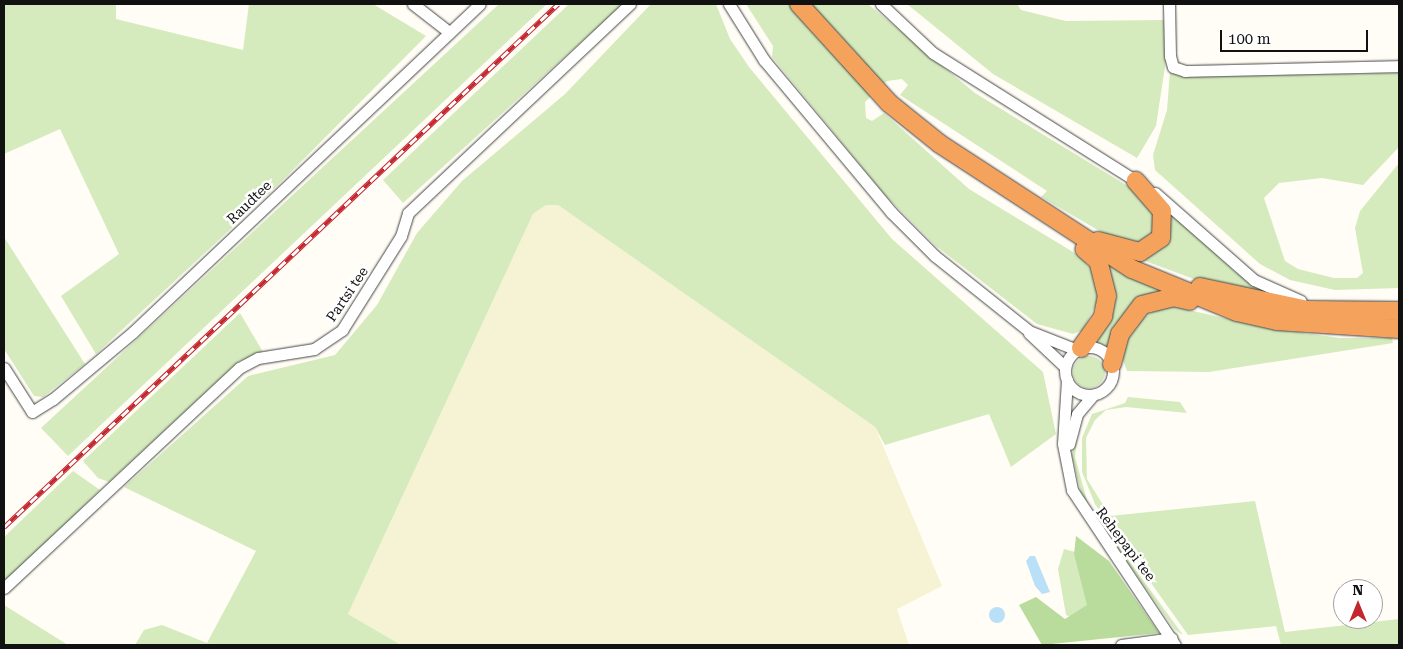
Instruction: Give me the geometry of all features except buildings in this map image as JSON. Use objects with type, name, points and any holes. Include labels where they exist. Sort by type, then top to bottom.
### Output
[{"type":"highway","points":[[799,4],[889,104],[991,181],[1132,269],[1237,312]]},
{"type":"highway","points":[[1054,222],[1106,245],[1130,252],[1147,250],[1161,238],[1165,221],[1158,203],[1136,181]]},
{"type":"highway","points":[[1054,222],[1136,264],[1192,285],[1256,302],[1362,312],[1399,311]]},
{"type":"highway","points":[[1054,222],[1098,261],[1106,280],[1103,316],[1079,349]]},
{"type":"highway","points":[[1112,364],[1120,334],[1142,305],[1173,297],[1237,312],[1316,327],[1399,329]]},
{"type":"street","points":[[412,4],[449,32]]},
{"type":"street","name":"Raudtee","points":[[4,368],[32,412],[133,332],[480,4]]},
{"type":"street","name":"Partsi tee","points":[[4,588],[239,368],[258,358],[314,349],[342,330],[401,236],[408,213],[630,4]]},
{"type":"street","points":[[729,4],[764,60],[891,212],[935,256],[1029,331],[1065,367],[1067,380],[1077,392],[1092,395],[1108,385],[1112,364],[1103,352],[1079,349],[1029,331]]},
{"type":"street","points":[[881,4],[934,53],[1136,181],[1262,285],[1289,298],[1362,312]]},
{"type":"street","points":[[1169,4],[1174,66],[1185,72],[1399,66]]},
{"type":"street","points":[[1065,367],[1079,349]]},
{"type":"street","name":"Rehepapi tee","points":[[1067,380],[1066,455],[1072,490],[1082,511],[1173,641]]},
{"type":"street","name":"Rehepapi tee","points":[[1066,455],[1077,414],[1092,395]]},
{"type":"street","points":[[1121,645],[1173,641]]},
{"type":"shaded area","points":[[546,205],[558,205],[875,427],[942,586],[897,609],[909,645],[401,645],[348,614],[533,214]]},
{"type":"green space","points":[[4,4],[116,4],[116,19],[243,50],[249,4],[373,4],[426,36],[278,185],[96,354],[61,296],[119,254],[60,129],[4,154]]},
{"type":"green space","points":[[499,4],[547,4],[68,456],[41,428]]},
{"type":"green space","points":[[569,4],[623,4],[403,203],[383,180]]},
{"type":"green space","points":[[651,4],[716,4],[730,39],[749,67],[892,239],[1043,372],[1056,434],[1011,467],[989,414],[885,445],[875,427],[558,205],[546,205],[533,214],[348,614],[401,645],[135,645],[144,630],[162,625],[207,643],[256,551],[124,487],[248,376],[335,355],[377,305],[417,233],[462,181],[565,94]]},
{"type":"green space","points":[[746,4],[868,4],[975,93],[1131,188],[1154,214],[1153,235],[1140,244],[1115,240],[1041,197],[1047,191],[900,95],[908,85],[902,79],[887,81],[865,102],[866,118],[872,121],[884,113],[969,189],[1078,255],[1091,269],[1099,298],[1083,330],[1073,334],[1037,324],[936,246],[884,194],[772,57],[773,46]]},
{"type":"green space","points":[[907,4],[1017,4],[1021,10],[1066,21],[1164,20],[1166,60],[1156,126],[1137,158],[993,74]]},
{"type":"green space","points":[[1170,71],[1181,76],[1399,73],[1399,147],[1363,185],[1322,178],[1279,183],[1264,198],[1285,261],[1298,269],[1334,278],[1357,278],[1363,273],[1355,228],[1360,211],[1399,163],[1399,288],[1335,290],[1290,280],[1260,264],[1155,170],[1153,155],[1167,110]]},
{"type":"green space","points":[[1172,213],[1234,271],[1272,297],[1199,281],[1140,259],[1155,253],[1168,238]]},
{"type":"green space","points":[[4,237],[85,364],[43,397],[34,396],[4,349]]},
{"type":"green space","points":[[1106,263],[1164,291],[1126,311],[1108,348],[1095,341],[1114,297]]},
{"type":"green space","points":[[1167,305],[1267,328],[1340,338],[1392,338],[1393,343],[1209,372],[1127,371],[1121,355],[1125,342],[1139,319]]},
{"type":"green space","points":[[240,313],[263,352],[239,361],[109,482],[98,478],[83,461]]},
{"type":"green space","points":[[1089,356],[1095,357],[1100,361],[1104,366],[1104,378],[1100,383],[1095,387],[1089,388],[1083,387],[1078,383],[1074,378],[1073,372],[1074,366],[1078,361],[1083,357]]},
{"type":"green space","points":[[1128,397],[1180,402],[1187,413],[1126,407],[1106,410],[1095,420],[1086,438],[1087,479],[1110,516],[1255,501],[1285,632],[1333,627],[1333,629],[1383,629],[1383,621],[1399,619],[1399,645],[1281,645],[1276,626],[1188,635],[1095,504],[1082,472],[1082,438],[1092,414],[1125,403]]},
{"type":"green space","points":[[1079,419],[1075,457],[1088,504],[1183,635],[1175,630],[1082,498],[1072,455]]},
{"type":"green space","points":[[73,471],[100,490],[4,584],[4,537]]},
{"type":"green space","points":[[1076,536],[1109,561],[1159,633],[1042,645],[1019,605],[1036,597],[1065,619],[1087,605],[1074,554]]},
{"type":"green space","points":[[1064,549],[1079,553],[1099,628],[1066,615],[1058,569]]},
{"type":"green space","points":[[4,605],[68,645],[4,645]]},
{"type":"water","points":[[1030,556],[1035,556],[1050,592],[1042,594],[1035,586],[1026,561]]},
{"type":"water","points":[[994,607],[1000,607],[1005,612],[1003,621],[994,623],[989,618],[989,612]]},
{"type":"railway","points":[[4,527],[558,4]]}]
